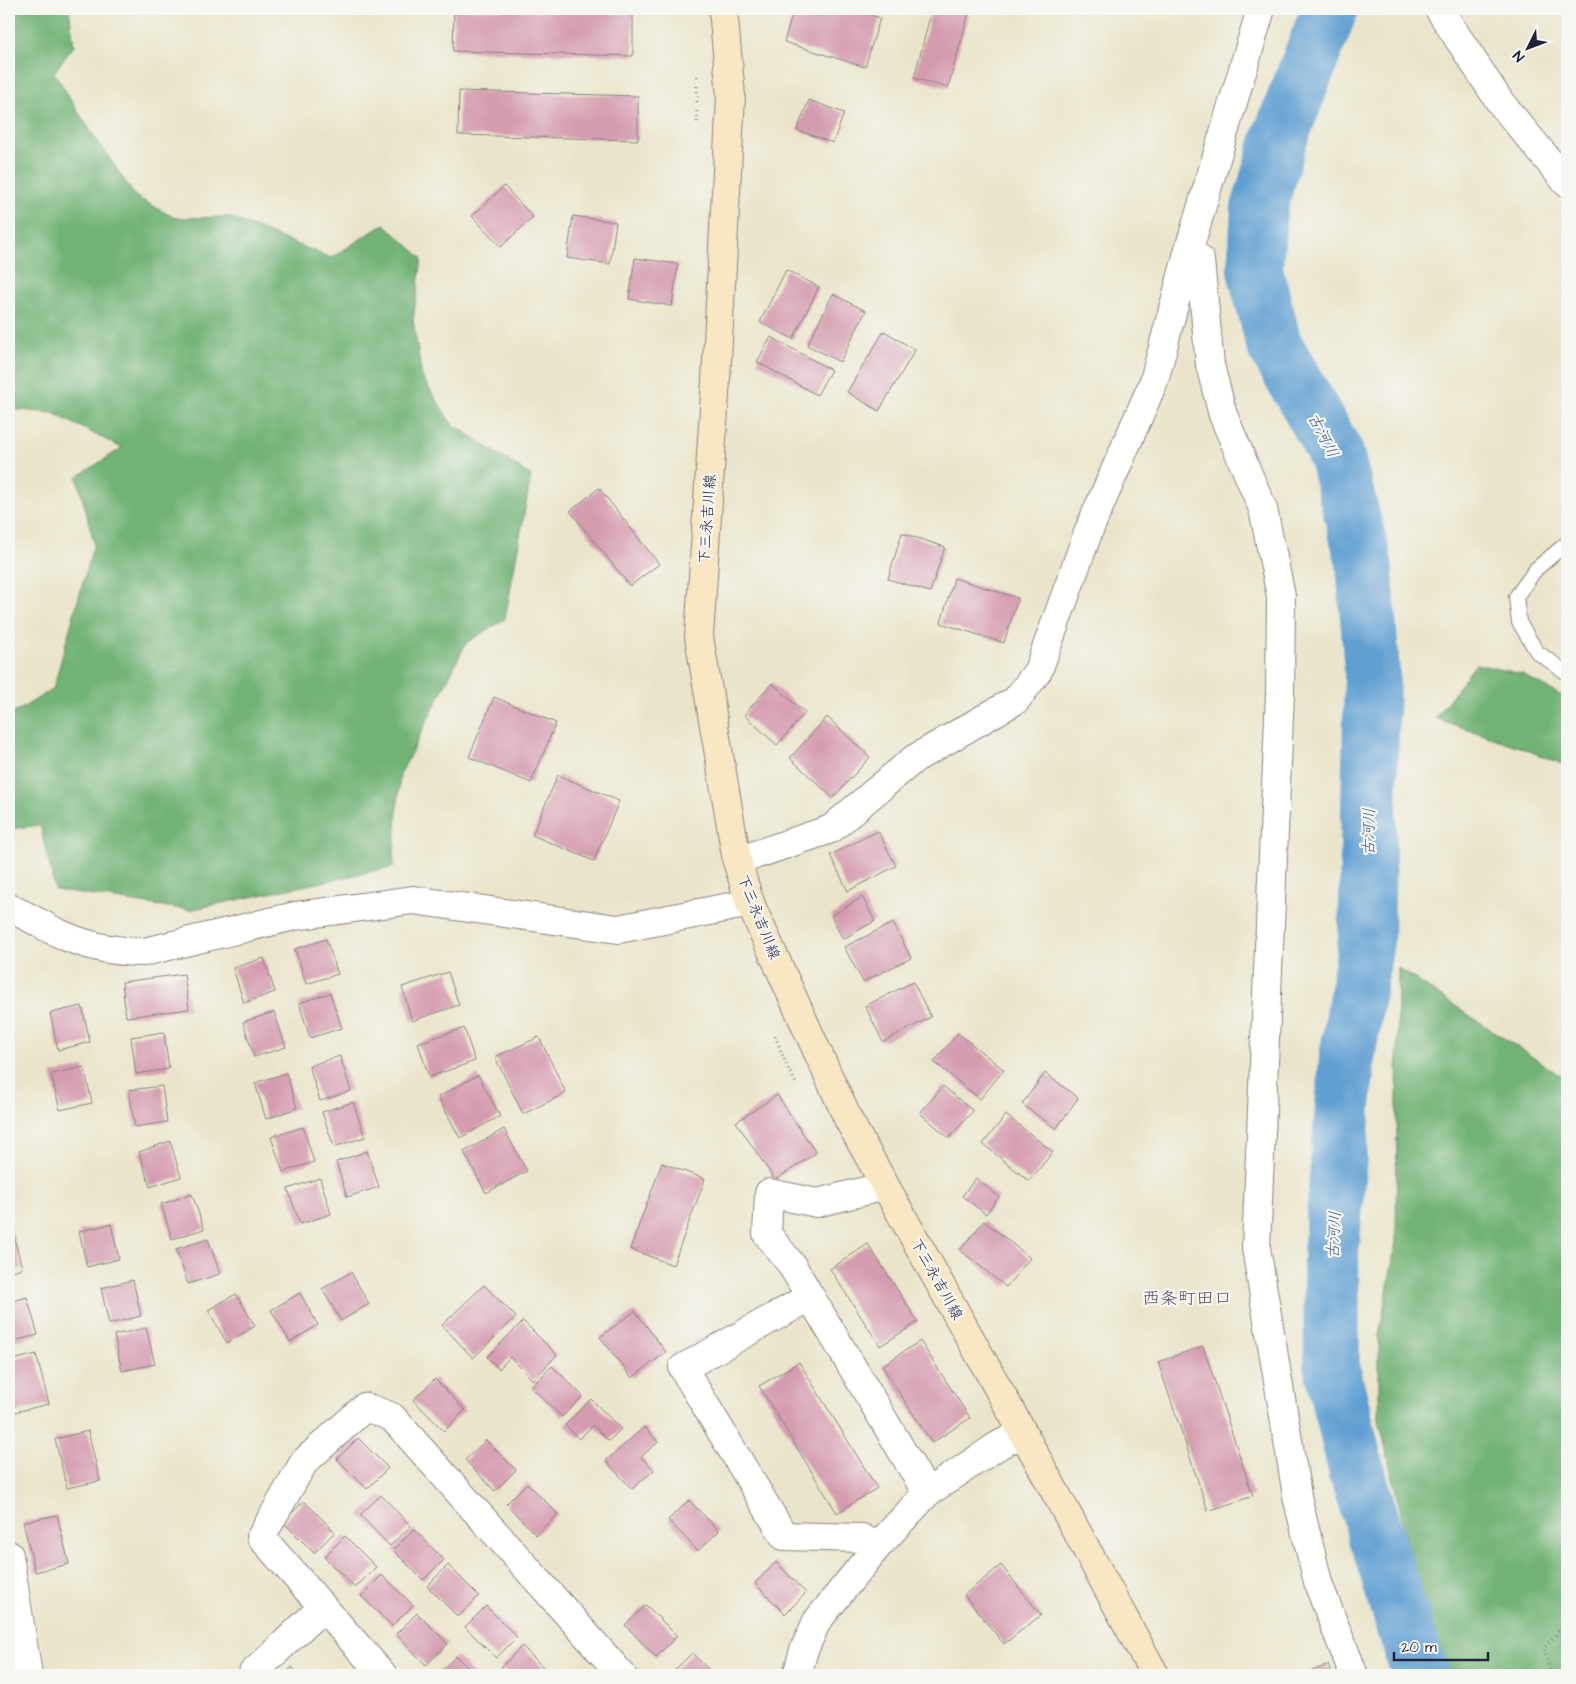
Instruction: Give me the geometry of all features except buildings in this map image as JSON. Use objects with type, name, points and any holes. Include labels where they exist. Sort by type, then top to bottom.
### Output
[{"type":"main road","name":"下三永吉川線","points":[[723,9],[731,96],[716,379],[699,637],[737,861],[750,903],[848,1119],[1155,1675]]},
{"type":"street","points":[[737,861],[831,829],[914,759],[1016,700],[1038,671],[1090,530],[1154,380],[1189,249],[1261,9]]},
{"type":"street","points":[[1441,12],[1500,102],[1567,184]]},
{"type":"street","points":[[1189,249],[1200,260],[1210,364],[1223,415],[1263,509],[1281,596],[1279,714],[1256,1248],[1298,1501],[1319,1586],[1354,1675]]},
{"type":"street","points":[[9,908],[56,932],[90,946],[120,952],[144,952],[295,916],[413,900],[618,929],[750,903]]},
{"type":"street","points":[[885,1186],[817,1203],[769,1193],[767,1234],[790,1264],[927,1493]]},
{"type":"street","points":[[810,1297],[683,1368],[784,1536],[862,1538],[877,1547]]},
{"type":"street","points":[[383,1675],[261,1537],[304,1462],[365,1407],[392,1417],[622,1675]]},
{"type":"street","points":[[797,1675],[804,1650],[817,1621],[877,1547],[927,1493],[999,1445],[1023,1433]]},
{"type":"street","points":[[9,1555],[28,1675]]},
{"type":"street","points":[[253,1675],[323,1607]]},
{"type":"lane","points":[[1567,543],[1536,569],[1516,597],[1518,622],[1537,652],[1567,673]]},
{"type":"path","points":[[1551,1675],[1544,1648],[1567,1622]]},
{"type":"green space","points":[[19,9],[69,9],[74,46],[54,72],[80,115],[135,196],[175,218],[229,217],[331,258],[384,224],[422,258],[413,320],[422,377],[451,423],[531,476],[505,619],[466,643],[400,775],[393,867],[189,910],[55,890],[40,825],[9,829],[9,716],[53,689],[94,543],[77,477],[122,448],[53,413],[9,409],[9,38]]},
{"type":"green space","points":[[1476,664],[1522,674],[1567,699],[1567,766],[1522,748],[1435,718]]},
{"type":"green space","points":[[1398,968],[1567,1080],[1567,1675],[1449,1675],[1431,1645],[1379,1419],[1379,1335],[1396,1242]]},
{"type":"waterway","name":"古河川","points":[[1330,9],[1279,140],[1259,209],[1255,270],[1274,344],[1336,454],[1364,562],[1372,673],[1366,941],[1347,1058],[1331,1253],[1332,1367],[1357,1473],[1414,1657],[1423,1675]]},
{"type":"district","name":"西条町田口","points":[[1187,1298]]}]
